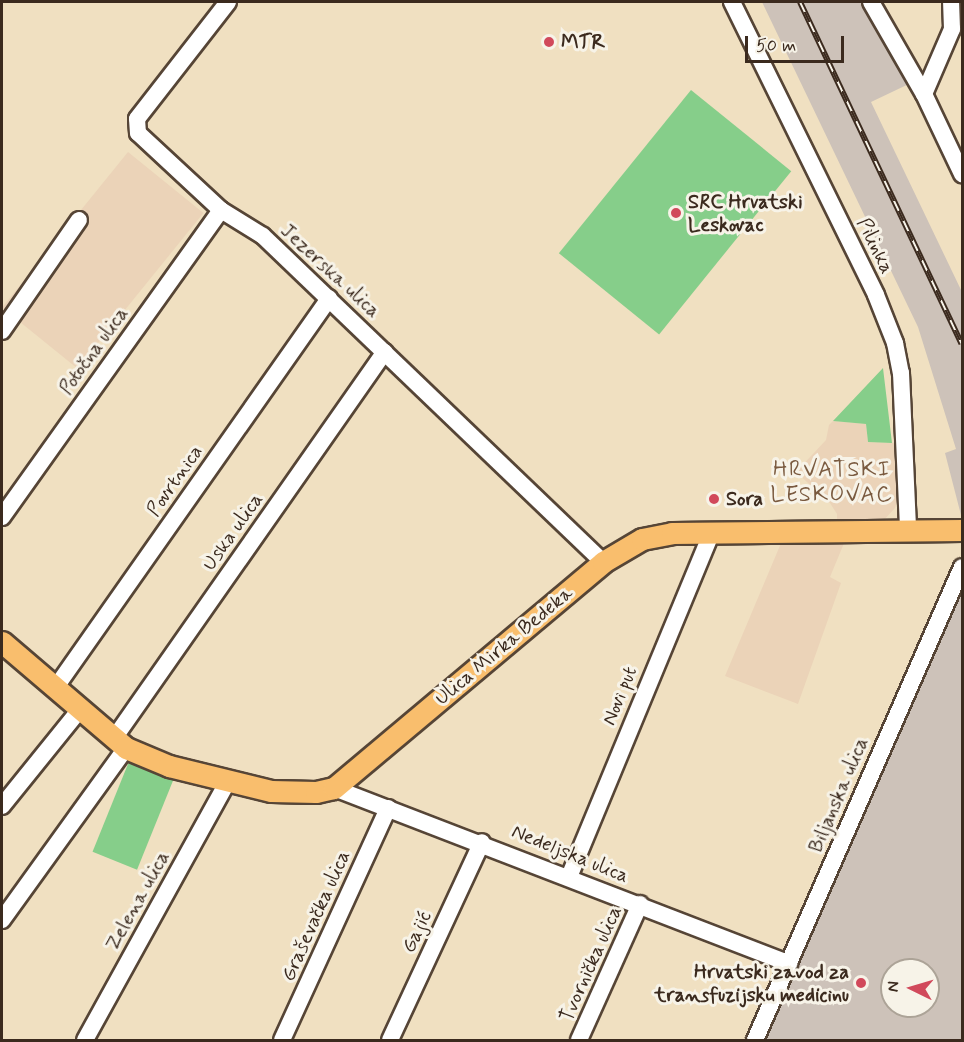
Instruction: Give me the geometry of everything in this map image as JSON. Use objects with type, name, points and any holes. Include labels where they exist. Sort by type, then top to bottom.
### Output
[{"type":"main road","name":"Ulica Mirka Bedeka","points":[[334,788],[603,562],[642,539],[672,532],[963,530]]},
{"type":"main road","points":[[2,642],[120,742],[169,766],[228,781],[296,794],[334,788]]},
{"type":"street","name":"Jezerska ulica","points":[[228,2],[136,119],[138,133],[221,210],[263,236],[603,562]]},
{"type":"street","name":"Pilinka","points":[[732,2],[876,295],[895,343],[901,373],[908,529]]},
{"type":"street","points":[[871,2],[924,94],[963,174]]},
{"type":"street","points":[[924,94],[958,31],[951,2]]},
{"type":"street","name":"Potočna ulica","points":[[2,517],[221,210]]},
{"type":"street","points":[[2,331],[79,220]]},
{"type":"street","name":"Povrtnica","points":[[56,687],[329,298]]},
{"type":"street","name":"Uska ulica","points":[[2,920],[120,742],[386,352]]},
{"type":"street","name":"Novi put","points":[[569,877],[712,532]]},
{"type":"street","name":"Biljanska ulica","points":[[755,1041],[963,567]]},
{"type":"street","points":[[2,806],[81,708]]},
{"type":"street","name":"Zelena ulica","points":[[85,1041],[228,781]]},
{"type":"street","name":"Nedeljska ulica","points":[[334,788],[482,842],[789,964]]},
{"type":"street","name":"Graševačka ulica","points":[[282,1041],[388,808]]},
{"type":"street","name":"Gajić","points":[[390,1041],[482,842]]},
{"type":"street","name":"Tvornička ulica","points":[[579,1041],[640,904]]},
{"type":"shaded area","points":[[762,2],[867,2],[913,82],[871,102],[962,292],[962,519],[945,453],[956,449],[918,327]]},
{"type":"shaded area","points":[[128,152],[203,213],[78,368],[2,307]]},
{"type":"shaded area","points":[[833,421],[866,424],[868,442],[898,443],[899,495],[895,508],[883,521],[837,525],[837,514],[830,503],[796,472],[826,440],[829,425]]},
{"type":"shaded area","points":[[784,536],[847,536],[830,577],[841,583],[798,704],[725,676]]},
{"type":"shaded area","points":[[962,579],[962,1040],[762,1040]]},
{"type":"green space","name":"SRC Hrvatski Leskovac","points":[[691,90],[791,171],[659,334],[559,253]]},
{"type":"green space","points":[[883,368],[892,443],[868,442],[866,424],[833,421]]},
{"type":"green space","points":[[130,759],[175,777],[137,870],[93,852]]},
{"type":"railway","points":[[800,2],[962,344]]},
{"type":"place","name":"MTR","points":[[549,42]]},
{"type":"place","name":"SRC Hrvatski Leskovac","points":[[676,213]]},
{"type":"place","name":"Sora","points":[[714,499]]},
{"type":"place","name":"Hrvatski zavod za transfuzijsku medicinu","points":[[861,983]]},
{"type":"district","name":"HRVATSKI LESKOVAC","points":[[832,482]]}]
